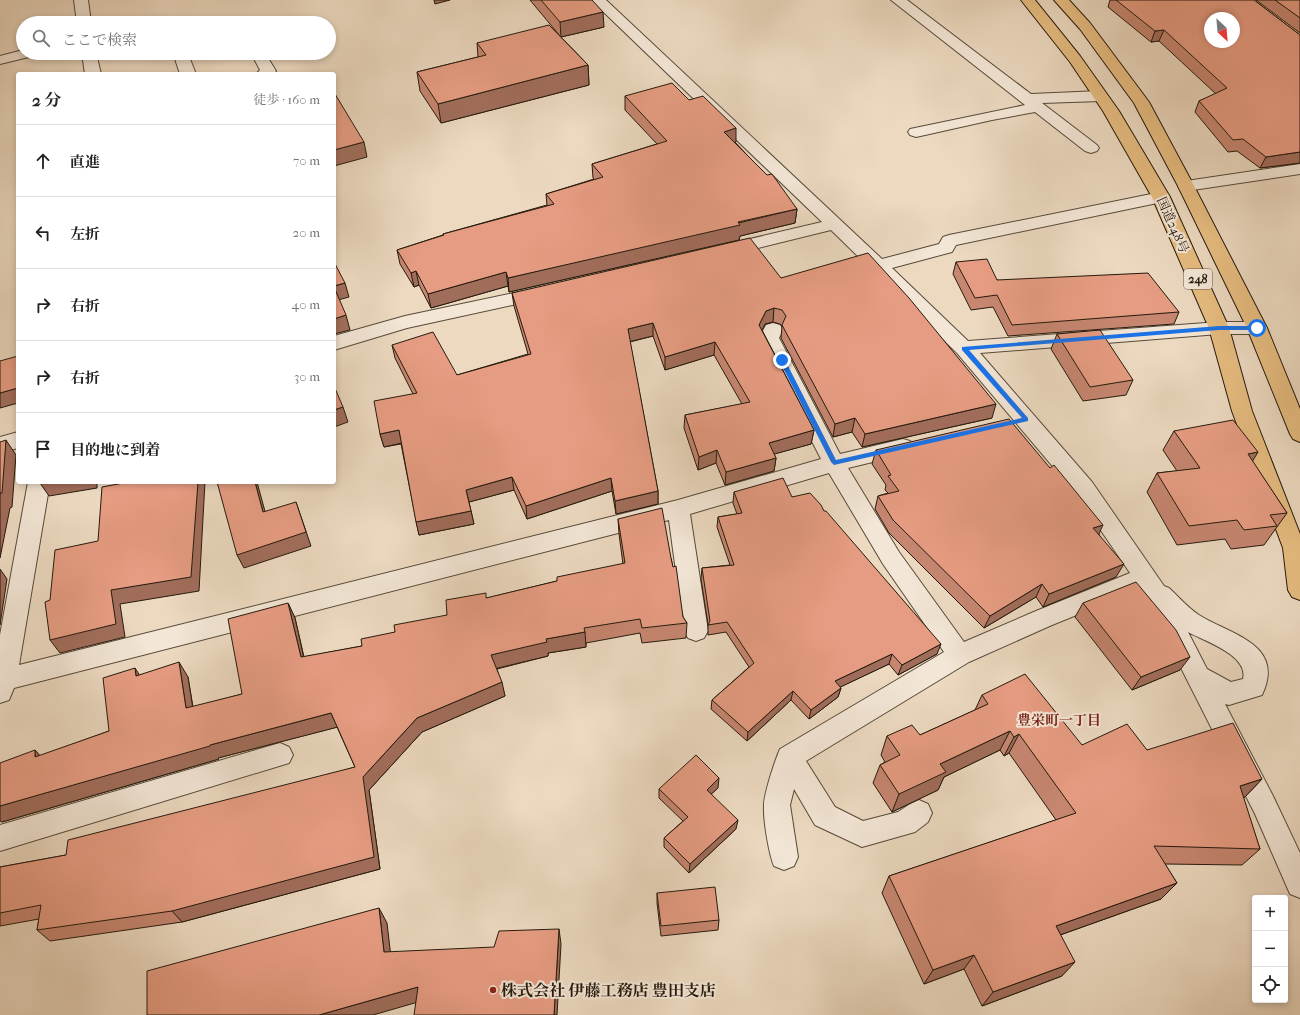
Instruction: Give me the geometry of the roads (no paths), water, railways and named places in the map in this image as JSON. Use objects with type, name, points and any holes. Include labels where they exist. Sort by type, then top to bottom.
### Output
[{"type":"highway","name":"国道248号","points":[[1028,0],[1075,59],[1100,96],[1161,197],[1219,328],[1242,411],[1294,548],[1300,590]]},
{"type":"highway","name":"248","points":[[1062,0],[1085,26],[1141,102],[1186,186],[1257,328],[1300,434]]},
{"type":"street","points":[[81,0],[83,16]]},
{"type":"street","points":[[898,0],[1091,148]]},
{"type":"street","points":[[606,1],[964,348],[1084,488],[1148,582],[1264,805],[1300,884]]},
{"type":"street","points":[[0,60],[16,56]]},
{"type":"street","points":[[90,60],[93,72]]},
{"type":"street","points":[[182,60],[187,72]]},
{"type":"street","points":[[262,60],[268,71],[267,72]]},
{"type":"street","points":[[916,132],[992,115],[1033,103],[1100,96]]},
{"type":"street","points":[[1186,186],[1300,169]]},
{"type":"street","points":[[879,266],[946,248],[949,241],[1161,197]]},
{"type":"street","points":[[707,254],[835,224]]},
{"type":"street","points":[[336,342],[405,322],[555,290]]},
{"type":"street","points":[[964,348],[1219,328],[1257,328]]},
{"type":"street","points":[[773,330],[769,338],[834,462],[891,558],[960,655]]},
{"type":"street","points":[[1003,425],[1026,419]]},
{"type":"street","points":[[0,445],[16,441]]},
{"type":"street","points":[[39,484],[2,686],[678,509],[834,462],[919,444]]},
{"type":"street","points":[[678,509],[696,631]]},
{"type":"street","points":[[784,857],[777,805],[789,757],[960,655],[1044,618],[1148,582]]},
{"type":"street","points":[[1148,582],[1191,622],[1239,646],[1256,664],[1258,678],[1253,687],[1229,694],[1197,676]]},
{"type":"street","points":[[0,838],[280,755]]},
{"type":"street","points":[[789,757],[825,816],[862,834],[905,823],[919,813]]},
{"type":"place","name":"株式会社 伊藤工務店 豊田支店","points":[[493,990]]},
{"type":"district","name":"豊栄町一丁目","points":[[1059,720]]}]
